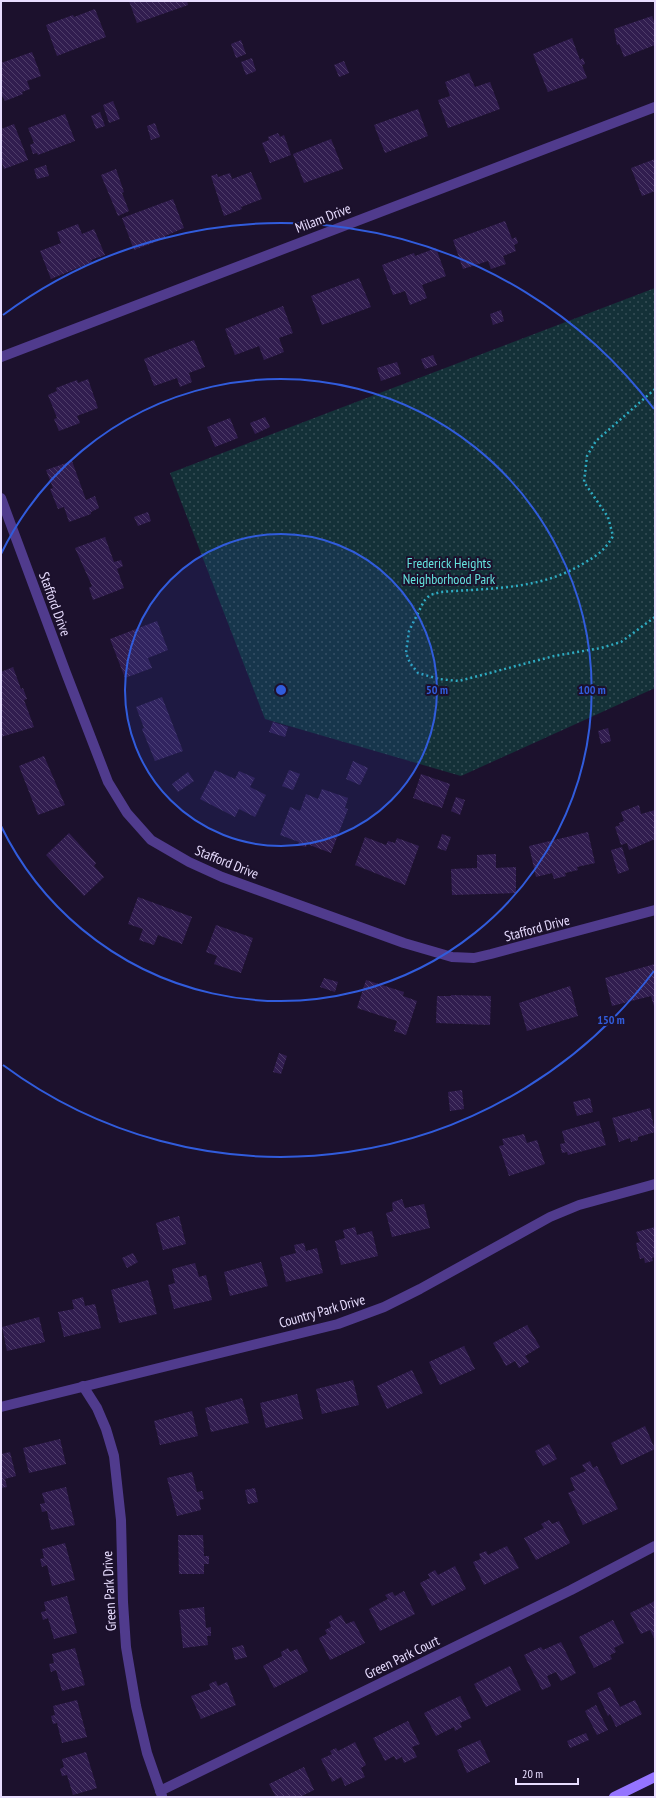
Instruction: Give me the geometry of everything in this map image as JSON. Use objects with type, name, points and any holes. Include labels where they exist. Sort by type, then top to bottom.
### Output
[{"type":"main road","points":[[614,1797],[655,1777]]},
{"type":"street","name":"Milam Drive","points":[[1,357],[655,107]]},
{"type":"street","name":"Stafford Drive","points":[[1,498],[108,782],[127,812],[151,840],[189,862],[222,877],[404,943],[452,957],[474,958],[655,910]]},
{"type":"street","name":"Country Park Drive","points":[[1,1407],[338,1324],[384,1307],[420,1289],[542,1220],[579,1205],[655,1184]]},
{"type":"street","name":"Green Park Drive","points":[[83,1386],[97,1408],[106,1428],[114,1456],[121,1520],[123,1602],[126,1646],[136,1706],[147,1753],[161,1794]]},
{"type":"street","name":"Green Park Court","points":[[161,1794],[571,1590],[655,1546]]},
{"type":"path","points":[[655,389],[596,441],[587,456],[584,482],[608,518],[613,536],[608,545],[597,556],[553,578],[523,586],[441,592],[430,595],[424,601],[409,630],[406,653],[410,663],[418,673],[439,679],[459,681],[554,656],[601,648],[621,642],[655,617]]},
{"type":"green space","name":"Frederick Heights Neighborhood Park","points":[[655,288],[655,688],[461,776],[265,719],[170,473]]},
{"type":"building","points":[[129,1],[187,1],[188,5],[137,23]]},
{"type":"building","points":[[95,9],[106,37],[57,56],[46,25]]},
{"type":"building","points":[[652,16],[655,24],[655,45],[624,57],[619,44],[617,45],[614,29]]},
{"type":"building","points":[[572,38],[580,60],[583,58],[585,64],[582,65],[587,78],[548,92],[533,54]]},
{"type":"building","points":[[241,40],[246,54],[236,58],[231,44]]},
{"type":"building","points":[[32,52],[41,76],[27,81],[30,89],[22,92],[23,94],[5,101],[1,94],[1,63]]},
{"type":"building","points":[[252,58],[256,71],[246,75],[241,62]]},
{"type":"building","points":[[344,61],[349,73],[339,77],[334,65]]},
{"type":"building","points":[[469,73],[475,87],[490,82],[500,109],[448,128],[438,100],[450,96],[445,82]]},
{"type":"building","points":[[113,101],[120,119],[109,123],[103,105]]},
{"type":"building","points":[[418,109],[428,136],[385,153],[374,125]]},
{"type":"building","points":[[100,112],[105,126],[96,129],[91,116]]},
{"type":"building","points":[[65,114],[75,141],[38,155],[37,153],[33,154],[30,145],[34,143],[28,128]]},
{"type":"building","points":[[155,123],[160,137],[151,140],[147,126]]},
{"type":"building","points":[[14,124],[28,160],[4,169],[1,160],[1,129]]},
{"type":"building","points":[[278,133],[280,137],[284,135],[291,155],[270,163],[262,143],[269,140],[268,137]]},
{"type":"building","points":[[331,139],[343,169],[304,183],[293,154]]},
{"type":"building","points":[[655,159],[655,191],[642,196],[631,168]]},
{"type":"building","points":[[46,165],[49,176],[37,179],[34,169]]},
{"type":"building","points":[[116,169],[124,192],[122,193],[129,211],[118,216],[101,175]]},
{"type":"building","points":[[251,172],[262,199],[241,207],[242,209],[224,216],[211,176],[217,174],[218,177],[230,173],[232,179]]},
{"type":"building","points":[[173,199],[184,228],[165,236],[166,238],[134,250],[122,218]]},
{"type":"building","points":[[505,221],[512,239],[516,237],[518,243],[514,245],[516,251],[503,256],[506,264],[491,269],[488,261],[463,269],[453,240]]},
{"type":"building","points":[[78,224],[82,234],[94,229],[105,255],[51,279],[40,251],[61,243],[57,232]]},
{"type":"building","points":[[436,248],[446,276],[422,285],[427,298],[410,305],[405,291],[393,295],[382,265],[414,253],[415,256]]},
{"type":"building","points":[[359,278],[371,307],[322,325],[311,296]]},
{"type":"building","points":[[283,306],[293,333],[279,338],[284,352],[264,360],[259,346],[235,355],[225,329]]},
{"type":"building","points":[[501,310],[504,321],[493,325],[490,314]]},
{"type":"building","points":[[194,340],[205,367],[189,373],[192,382],[180,387],[177,378],[154,386],[144,359]]},
{"type":"building","points":[[433,355],[437,365],[425,369],[421,359]]},
{"type":"building","points":[[397,362],[401,374],[381,381],[377,368]]},
{"type":"building","points":[[88,379],[98,408],[77,416],[80,423],[59,431],[54,419],[57,418],[48,395],[57,391],[56,388],[77,380],[78,383]]},
{"type":"building","points":[[265,417],[270,427],[255,434],[250,423]]},
{"type":"building","points":[[230,418],[238,438],[215,447],[207,427]]},
{"type":"building","points":[[72,461],[86,500],[95,496],[99,508],[91,512],[91,514],[69,522],[64,507],[58,509],[50,489],[53,488],[46,470]]},
{"type":"building","points":[[148,512],[151,521],[138,526],[134,517]]},
{"type":"building","points":[[105,537],[114,562],[121,560],[123,566],[117,569],[124,588],[93,600],[89,588],[92,586],[75,548]]},
{"type":"building","points":[[157,621],[168,650],[148,658],[152,668],[125,678],[110,639]]},
{"type":"building","points":[[13,667],[21,689],[23,688],[27,699],[24,700],[34,727],[1,737],[1,672]]},
{"type":"building","points":[[162,697],[183,751],[155,761],[142,729],[144,728],[136,707]]},
{"type":"building","points":[[273,722],[288,727],[285,737],[269,732]]},
{"type":"building","points":[[608,728],[611,741],[601,744],[598,731]]},
{"type":"building","points":[[44,756],[65,805],[38,815],[19,766]]},
{"type":"building","points":[[353,761],[368,768],[360,785],[346,779]]},
{"type":"building","points":[[215,770],[235,779],[239,771],[255,778],[250,787],[266,795],[255,817],[239,809],[235,817],[200,799]]},
{"type":"building","points":[[289,770],[300,774],[293,790],[282,786]]},
{"type":"building","points":[[188,772],[194,781],[178,792],[172,784]]},
{"type":"building","points":[[421,774],[450,784],[442,808],[413,798]]},
{"type":"building","points":[[322,789],[348,798],[345,808],[348,809],[331,853],[307,844],[306,847],[298,845],[299,842],[280,835],[290,807],[300,811],[306,794],[318,799]]},
{"type":"building","points":[[456,797],[465,800],[460,815],[451,811]]},
{"type":"building","points":[[639,805],[641,814],[655,810],[655,839],[629,850],[627,843],[621,845],[615,827],[624,821],[621,812]]},
{"type":"building","points":[[588,832],[595,863],[577,867],[578,870],[565,873],[566,876],[554,879],[552,873],[536,877],[529,846]]},
{"type":"building","points":[[69,833],[96,863],[94,866],[104,877],[84,896],[46,855]]},
{"type":"building","points":[[442,834],[451,837],[446,851],[437,848]]},
{"type":"building","points":[[365,837],[386,845],[388,841],[395,843],[397,838],[419,846],[405,885],[355,865]]},
{"type":"building","points":[[622,847],[629,870],[618,874],[611,850]]},
{"type":"building","points":[[496,854],[496,868],[516,867],[516,893],[452,895],[451,869],[477,868],[477,855]]},
{"type":"building","points":[[138,897],[192,917],[182,944],[158,935],[154,945],[139,940],[143,929],[128,924]]},
{"type":"building","points":[[216,925],[253,938],[241,973],[214,964],[217,956],[206,952]]},
{"type":"building","points":[[655,964],[655,1006],[651,996],[612,1006],[605,978]]},
{"type":"building","points":[[324,978],[338,982],[335,992],[320,987]]},
{"type":"building","points":[[366,980],[404,992],[403,996],[417,1001],[406,1035],[394,1031],[397,1021],[357,1008]]},
{"type":"building","points":[[570,986],[578,1016],[527,1031],[519,1003]]},
{"type":"building","points":[[437,996],[491,996],[490,1025],[436,1023]]},
{"type":"building","points":[[279,1053],[287,1056],[281,1074],[273,1072]]},
{"type":"building","points":[[462,1090],[464,1109],[450,1111],[448,1092]]},
{"type":"building","points":[[590,1098],[593,1112],[577,1116],[573,1102]]},
{"type":"building","points":[[650,1108],[655,1132],[638,1137],[638,1140],[631,1142],[630,1138],[619,1142],[612,1118]]},
{"type":"building","points":[[599,1121],[606,1145],[568,1155],[567,1152],[562,1153],[560,1144],[565,1143],[562,1131]]},
{"type":"building","points":[[524,1134],[527,1143],[537,1140],[545,1164],[509,1176],[499,1146],[504,1145],[502,1139]]},
{"type":"building","points":[[402,1199],[405,1208],[424,1204],[430,1228],[392,1237],[386,1213],[393,1211],[393,1202]]},
{"type":"building","points":[[179,1216],[186,1244],[163,1250],[156,1223]]},
{"type":"building","points":[[355,1227],[357,1235],[372,1231],[378,1256],[341,1265],[335,1241],[345,1238],[343,1230]]},
{"type":"building","points":[[655,1227],[655,1257],[652,1258],[653,1261],[645,1263],[644,1258],[640,1259],[636,1243],[640,1242],[636,1232]]},
{"type":"building","points":[[304,1243],[306,1251],[317,1248],[323,1273],[286,1282],[280,1257],[296,1253],[294,1245]]},
{"type":"building","points":[[133,1253],[138,1262],[127,1268],[122,1258]]},
{"type":"building","points":[[261,1262],[268,1286],[230,1296],[224,1272]]},
{"type":"building","points":[[195,1263],[199,1277],[206,1275],[212,1300],[174,1309],[168,1285],[175,1283],[172,1269]]},
{"type":"building","points":[[148,1280],[157,1314],[119,1323],[111,1290]]},
{"type":"building","points":[[83,1297],[85,1306],[95,1304],[101,1328],[64,1337],[58,1312],[74,1309],[72,1300]]},
{"type":"building","points":[[39,1317],[45,1342],[7,1351],[2,1327]]},
{"type":"building","points":[[527,1325],[540,1347],[525,1356],[529,1362],[519,1368],[515,1361],[506,1366],[493,1343]]},
{"type":"building","points":[[464,1346],[475,1369],[440,1385],[429,1362]]},
{"type":"building","points":[[412,1370],[423,1393],[387,1409],[377,1386]]},
{"type":"building","points":[[353,1380],[359,1405],[322,1414],[316,1389]]},
{"type":"building","points":[[297,1394],[303,1419],[266,1428],[260,1403]]},
{"type":"building","points":[[242,1398],[249,1423],[211,1432],[205,1408]]},
{"type":"building","points":[[192,1411],[198,1436],[160,1445],[154,1421]]},
{"type":"building","points":[[645,1426],[655,1449],[621,1465],[611,1443]]},
{"type":"building","points":[[60,1439],[66,1464],[29,1473],[23,1448]]},
{"type":"building","points":[[549,1444],[557,1459],[543,1466],[535,1451]]},
{"type":"building","points":[[10,1452],[16,1476],[5,1479],[7,1487],[1,1488],[1,1454]]},
{"type":"building","points":[[590,1461],[593,1468],[597,1466],[618,1509],[583,1525],[568,1493],[575,1490],[570,1478],[586,1471],[582,1465]]},
{"type":"building","points":[[192,1472],[197,1492],[202,1491],[204,1499],[199,1500],[201,1510],[177,1516],[167,1478]]},
{"type":"building","points":[[66,1487],[75,1525],[51,1530],[47,1511],[42,1512],[40,1504],[45,1503],[42,1493]]},
{"type":"building","points":[[255,1488],[258,1502],[248,1504],[245,1490]]},
{"type":"building","points":[[549,1520],[552,1524],[559,1521],[570,1543],[536,1560],[524,1538],[544,1528],[541,1524]]},
{"type":"building","points":[[178,1535],[203,1535],[204,1556],[209,1556],[209,1564],[204,1564],[204,1574],[179,1574]]},
{"type":"building","points":[[65,1543],[75,1580],[52,1586],[47,1565],[42,1567],[40,1559],[44,1558],[42,1549]]},
{"type":"building","points":[[507,1546],[519,1568],[484,1585],[473,1562],[481,1559],[479,1554],[486,1551],[488,1555]]},
{"type":"building","points":[[455,1566],[466,1589],[432,1606],[420,1583],[430,1578],[428,1574],[435,1570],[438,1575]]},
{"type":"building","points":[[404,1591],[415,1614],[380,1631],[369,1609],[388,1599],[385,1595],[392,1592],[395,1596]]},
{"type":"building","points":[[67,1596],[77,1633],[54,1639],[48,1618],[43,1620],[41,1612],[46,1611],[44,1602]]},
{"type":"building","points":[[655,1601],[654,1638],[650,1630],[641,1634],[630,1613]]},
{"type":"building","points":[[204,1607],[206,1628],[211,1627],[211,1636],[207,1636],[208,1645],[183,1648],[179,1610]]},
{"type":"building","points":[[341,1615],[346,1624],[354,1621],[365,1643],[330,1660],[319,1638],[327,1634],[325,1630],[331,1627],[329,1622]]},
{"type":"building","points":[[613,1620],[624,1643],[614,1648],[616,1652],[610,1655],[612,1659],[594,1668],[579,1637]]},
{"type":"building","points":[[561,1642],[576,1673],[561,1681],[556,1672],[547,1676],[551,1686],[542,1690],[524,1655],[541,1647],[543,1650]]},
{"type":"building","points":[[243,1645],[247,1657],[235,1660],[232,1648]]},
{"type":"building","points":[[75,1648],[85,1685],[62,1691],[56,1670],[51,1672],[49,1664],[54,1663],[52,1654]]},
{"type":"building","points":[[288,1648],[290,1652],[297,1649],[308,1671],[274,1688],[263,1666],[282,1656],[281,1652]]},
{"type":"building","points":[[510,1666],[521,1690],[486,1707],[474,1684]]},
{"type":"building","points":[[216,1681],[218,1686],[227,1682],[236,1705],[201,1719],[191,1696],[211,1689],[209,1684]]},
{"type":"building","points":[[610,1687],[620,1707],[635,1700],[642,1714],[616,1727],[610,1714],[608,1716],[597,1693]]},
{"type":"building","points":[[460,1696],[471,1718],[460,1723],[462,1727],[455,1731],[454,1727],[436,1736],[424,1713]]},
{"type":"building","points":[[77,1700],[87,1737],[62,1743],[57,1723],[53,1724],[51,1716],[55,1715],[53,1706]]},
{"type":"building","points":[[596,1705],[608,1730],[597,1735],[585,1711]]},
{"type":"building","points":[[408,1721],[420,1744],[412,1747],[417,1757],[404,1763],[402,1757],[396,1760],[394,1756],[385,1761],[373,1738]]},
{"type":"building","points":[[586,1733],[589,1740],[570,1748],[567,1741]]},
{"type":"building","points":[[480,1740],[490,1762],[467,1773],[457,1750]]},
{"type":"building","points":[[355,1742],[366,1765],[361,1768],[365,1777],[345,1786],[341,1777],[332,1782],[321,1759],[332,1754],[330,1751],[336,1748],[338,1751]]},
{"type":"building","points":[[86,1752],[97,1788],[73,1795],[67,1775],[62,1776],[60,1769],[64,1767],[62,1759]]},
{"type":"building","points":[[304,1767],[314,1790],[300,1797],[276,1797],[269,1784]]}]
